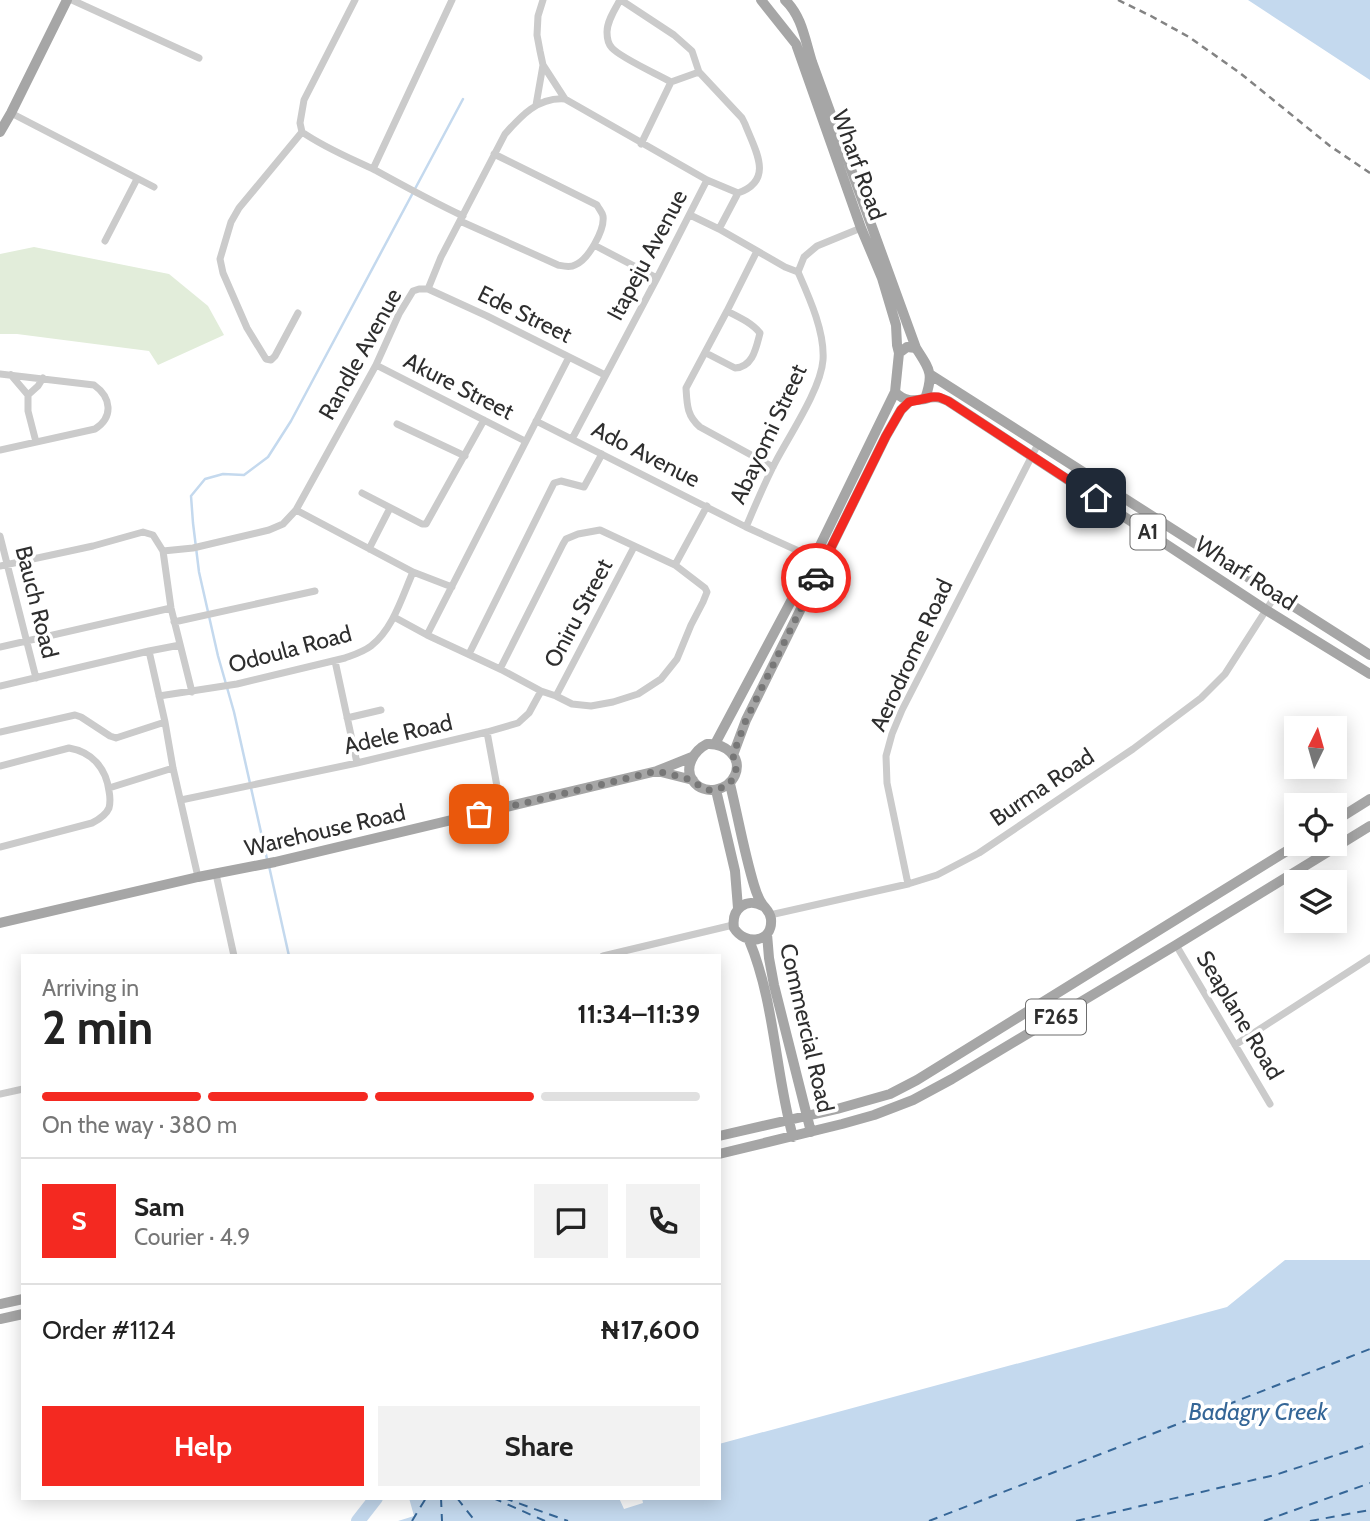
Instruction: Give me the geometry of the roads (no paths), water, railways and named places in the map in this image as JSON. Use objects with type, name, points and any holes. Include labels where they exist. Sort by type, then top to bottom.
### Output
[{"type":"main road","points":[[0,132],[70,0]]},
{"type":"main road","name":"Wharf Road","points":[[761,0],[796,44],[861,228],[882,278],[896,325],[899,352],[895,392]]},
{"type":"main road","name":"Wharf Road","points":[[785,0],[799,19],[812,62],[916,348],[931,375],[1370,655]]},
{"type":"main road","points":[[899,352],[907,347],[916,348]]},
{"type":"main road","points":[[733,755],[746,720],[874,460],[901,410],[909,402],[925,399],[931,375]]},
{"type":"main road","points":[[715,744],[814,558],[895,392],[909,402]]},
{"type":"main road","name":"Wharf Road","points":[[925,399],[939,397],[948,401],[1266,610],[1370,674]]},
{"type":"main road","points":[[730,784],[716,790],[701,787],[692,780],[692,757],[700,747],[715,744],[729,750],[733,755],[736,770],[730,784],[754,886],[770,915],[770,928],[756,940],[749,940],[737,933],[733,925],[734,914],[738,908],[750,902],[763,905]]},
{"type":"main road","name":"Warehouse Road","points":[[0,923],[270,863],[657,771],[692,757]]},
{"type":"main road","name":"Warehouse Road","points":[[657,771],[692,780]]},
{"type":"main road","points":[[716,790],[735,871],[738,908]]},
{"type":"main road","points":[[1347,813],[1370,799]]},
{"type":"main road","name":"F265","points":[[721,1154],[874,1115],[913,1100],[953,1079],[1177,945],[1370,826]]},
{"type":"main road","name":"F265","points":[[721,1136],[890,1094],[917,1080],[1284,853]]},
{"type":"main road","name":"Commercial Road","points":[[766,934],[774,985],[811,1132]]},
{"type":"main road","name":"Commercial Road","points":[[749,940],[757,958],[793,1137]]},
{"type":"main road","points":[[0,1304],[21,1299]]},
{"type":"main road","points":[[0,1319],[21,1314]]},
{"type":"street","points":[[70,0],[199,58]]},
{"type":"street","points":[[355,0],[304,100],[300,123],[302,132],[319,144],[373,169],[461,218],[558,265],[573,267],[586,257],[594,245],[603,216],[597,205],[494,154]]},
{"type":"street","points":[[373,169],[452,0]]},
{"type":"street","name":"Itapeju Avenue","points":[[543,0],[538,16],[537,35],[543,65],[565,99],[707,180],[572,439]]},
{"type":"street","points":[[671,82],[611,47],[608,41],[608,24],[620,0],[674,35],[692,51],[699,72],[742,118],[760,166],[760,174],[746,191],[737,193],[707,180]]},
{"type":"street","points":[[536,105],[543,65]]},
{"type":"street","points":[[641,144],[671,82],[699,72]]},
{"type":"street","points":[[536,105],[565,99]]},
{"type":"street","name":"Randle Avenue","points":[[163,551],[193,548],[269,530],[283,524],[296,510],[376,365],[399,314],[413,292],[428,289],[441,257],[505,134],[520,117],[536,105]]},
{"type":"street","points":[[11,113],[154,187]]},
{"type":"street","points":[[298,313],[275,356],[271,360],[267,359],[247,328],[219,259],[231,222],[239,208],[302,132]]},
{"type":"street","points":[[105,242],[137,179]]},
{"type":"street","points":[[719,229],[737,193]]},
{"type":"street","points":[[690,215],[798,272],[804,257],[817,246],[861,228]]},
{"type":"street","points":[[594,245],[657,278]]},
{"type":"street","points":[[757,251],[686,388],[692,421],[773,467]]},
{"type":"street","name":"Abayomi Street","points":[[746,527],[773,467],[817,386],[823,360],[820,334],[798,272]]},
{"type":"street","name":"Ede Street","points":[[428,289],[606,375]]},
{"type":"street","points":[[706,353],[735,368],[741,368],[747,366],[755,351],[760,333],[758,330],[727,311]]},
{"type":"street","points":[[428,635],[569,357]]},
{"type":"street","name":"Akure Street","points":[[376,365],[525,441]]},
{"type":"street","points":[[0,374],[94,385],[102,390],[107,400],[108,414],[104,423],[95,429],[0,450]]},
{"type":"street","points":[[10,374],[28,395],[28,411],[36,442]]},
{"type":"street","points":[[28,395],[43,378]]},
{"type":"street","points":[[362,493],[426,524],[484,420]]},
{"type":"street","name":"Ado Avenue","points":[[536,421],[746,527],[814,558]]},
{"type":"street","points":[[397,425],[465,456]]},
{"type":"street","name":"Aerodrome Road","points":[[908,884],[887,783],[886,756],[892,734],[1038,444]]},
{"type":"street","points":[[470,654],[554,483],[561,481],[584,487],[603,454]]},
{"type":"street","points":[[675,565],[708,506]]},
{"type":"street","points":[[369,549],[390,508]]},
{"type":"street","points":[[296,510],[413,572],[452,587]]},
{"type":"street","points":[[394,617],[541,691],[572,704],[591,706],[638,694],[661,679],[677,659],[706,592],[705,588],[675,565],[600,530],[578,534],[566,539],[500,669]]},
{"type":"street","points":[[4,565],[144,532],[153,535],[163,551],[171,608],[192,692]]},
{"type":"street","name":"Bauch Road","points":[[0,536],[4,565],[36,678]]},
{"type":"street","name":"Oniru Street","points":[[556,696],[634,547]]},
{"type":"street","name":"Odoula Road","points":[[159,696],[237,684],[335,661],[369,648],[394,617],[413,572]]},
{"type":"street","points":[[174,622],[315,591]]},
{"type":"street","name":"Burma Road","points":[[770,915],[908,884],[937,875],[979,853],[1133,749],[1201,698],[1225,674],[1275,596]]},
{"type":"street","points":[[0,647],[171,608]]},
{"type":"street","points":[[0,686],[180,645]]},
{"type":"street","points":[[149,651],[198,877]]},
{"type":"street","points":[[335,661],[357,763]]},
{"type":"street","name":"Adele Road","points":[[181,800],[357,763],[517,723],[525,719],[541,691]]},
{"type":"street","points":[[347,718],[381,710]]},
{"type":"street","points":[[0,732],[75,715],[116,738],[165,722]]},
{"type":"street","points":[[487,732],[502,808]]},
{"type":"street","points":[[0,766],[69,748],[79,750],[98,762],[109,788],[109,811],[92,823],[0,847]]},
{"type":"street","points":[[109,788],[173,768]]},
{"type":"street","points":[[216,874],[234,954]]},
{"type":"street","points":[[611,954],[733,925]]},
{"type":"street","name":"Seaplane Road","points":[[1177,945],[1270,1104]]},
{"type":"street","points":[[1235,1045],[1370,958]]},
{"type":"street","points":[[0,1094],[21,1089]]},
{"type":"water","points":[[1248,0],[1370,0],[1370,80]]},
{"type":"water","name":"Badagry Creek","points":[[1285,1260],[1370,1260],[1370,1521],[398,1521],[414,1516],[410,1500],[620,1500],[624,1509],[643,1503],[642,1500],[721,1500],[721,1443],[1227,1307]]},
{"type":"waterway","points":[[267,859],[199,572],[191,496],[205,479],[223,474],[244,475],[268,457],[291,421],[463,99]]},
{"type":"waterway","points":[[269,866],[289,954]]},
{"type":"waterway","name":"Badagry Creek","points":[[358,1521],[374,1500]]},
{"type":"railway","points":[[1118,0],[1189,37],[1240,73],[1330,146],[1370,173]]}]
